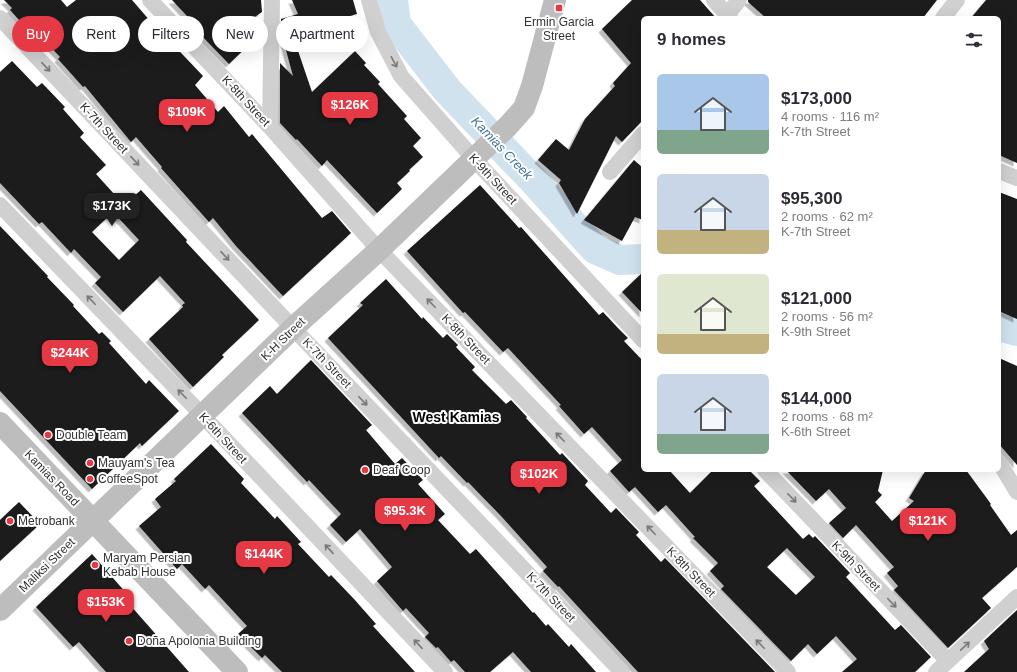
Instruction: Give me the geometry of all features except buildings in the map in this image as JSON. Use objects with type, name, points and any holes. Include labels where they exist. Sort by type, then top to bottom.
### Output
[{"type":"street","name":"K-8th Street","points":[[150,0],[270,127],[379,250],[788,672]]},
{"type":"street","points":[[270,127],[272,0]]},
{"type":"street","name":"K-9th Street","points":[[369,0],[378,32],[401,76],[479,155],[641,338]]},
{"type":"street","name":"K-H Street","points":[[94,520],[293,328],[379,250],[479,155],[524,108],[532,86],[555,0]]},
{"type":"street","points":[[714,0],[727,16]]},
{"type":"street","points":[[729,16],[739,0]]},
{"type":"street","points":[[945,16],[957,0]]},
{"type":"street","name":"K-7th Street","points":[[0,18],[293,328],[622,672]]},
{"type":"street","points":[[610,172],[641,136]]},
{"type":"street","points":[[1001,172],[1017,177]]},
{"type":"street","name":"K-6th Street","points":[[0,205],[203,416],[445,672]]},
{"type":"street","name":"Kamias Road","points":[[0,423],[94,520],[237,672]]},
{"type":"street","points":[[1001,465],[1017,492]]},
{"type":"street","name":"K-9th Street","points":[[767,472],[942,667]]},
{"type":"street","name":"Maliksi Street","points":[[0,610],[94,520]]},
{"type":"street","points":[[942,667],[1017,597]]},
{"type":"waterway","name":"Kamias Creek","points":[[393,0],[396,24],[447,90],[533,180],[595,249],[620,260],[641,259]]},
{"type":"waterway","name":"Kamias Creek","points":[[1001,327],[1017,331]]},
{"type":"place","name":"Ermin Garcia Street","points":[[559,8]]},
{"type":"place","name":"Double Team","points":[[48,435]]},
{"type":"place","name":"Mauyam's Tea","points":[[90,463]]},
{"type":"place","name":"Deaf Coop","points":[[365,470]]},
{"type":"place","name":"CoffeeSpot","points":[[90,479]]},
{"type":"place","name":"Metrobank","points":[[10,521]]},
{"type":"place","name":"Maryam Persian Kebab House","points":[[95,565]]},
{"type":"place","name":"Doña Apolonia Building","points":[[129,641]]},
{"type":"district","name":"West Kamias","points":[[456,417]]}]
